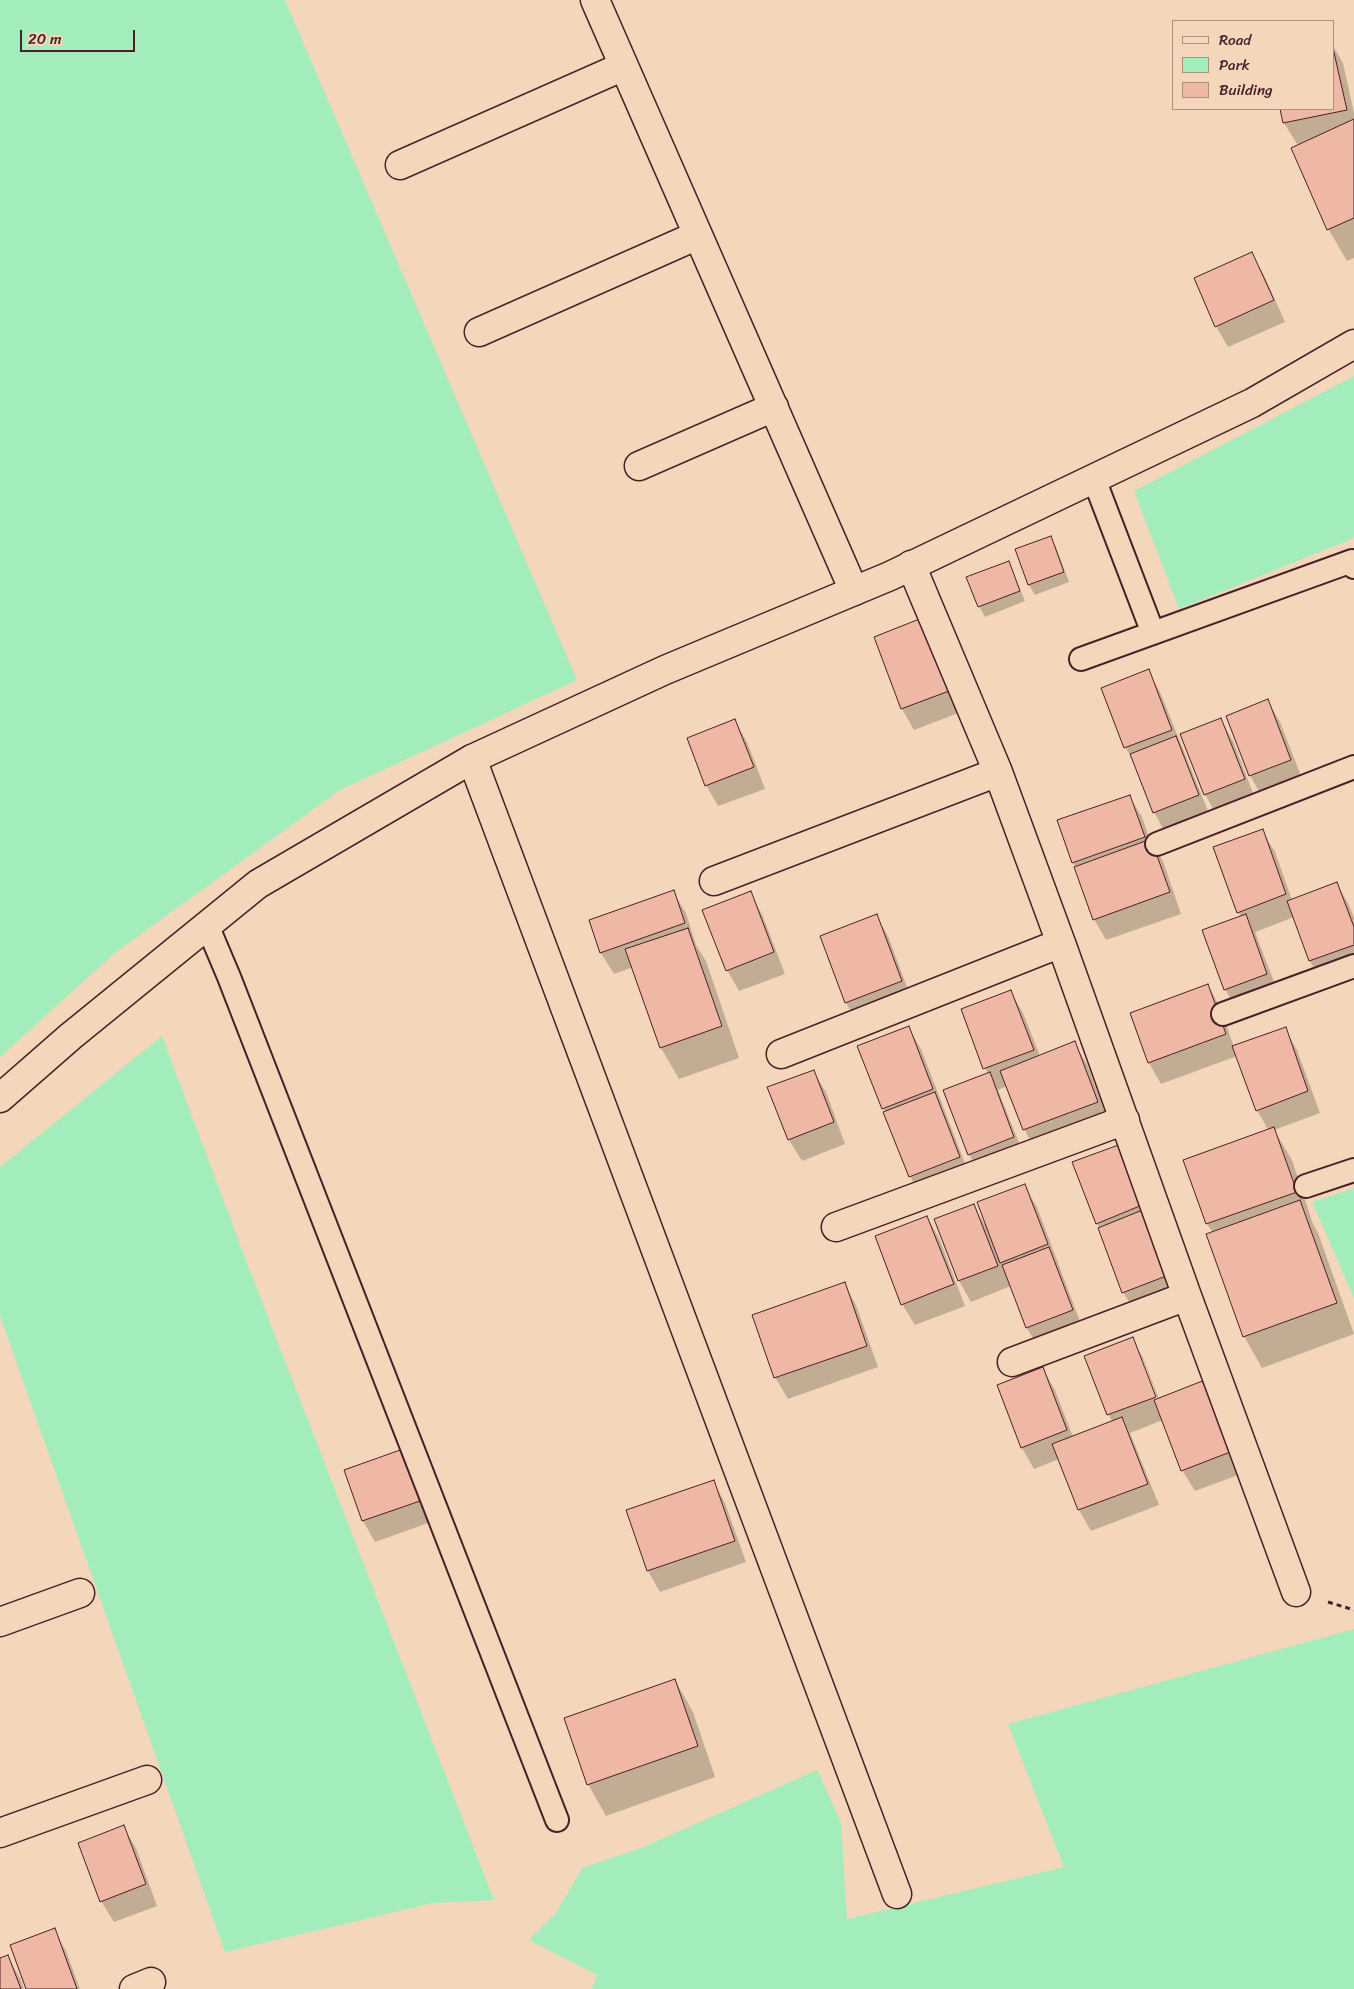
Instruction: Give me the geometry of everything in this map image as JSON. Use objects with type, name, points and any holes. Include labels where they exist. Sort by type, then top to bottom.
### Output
[{"type":"street","points":[[595,0],[854,591]]},
{"type":"street","points":[[400,165],[624,66]]},
{"type":"street","points":[[479,332],[698,235]]},
{"type":"street","points":[[0,1098],[71,1036],[258,884],[472,759],[665,670],[854,591],[1094,479],[1252,403],[1354,344]]},
{"type":"street","points":[[639,466],[774,407]]},
{"type":"street","points":[[911,565],[998,772],[1296,1592]]},
{"type":"street","points":[[472,759],[897,1894]]},
{"type":"street","points":[[714,881],[998,772]]},
{"type":"street","points":[[781,1054],[1061,943]]},
{"type":"street","points":[[836,1227],[1125,1120]]},
{"type":"street","points":[[1012,1362],[1187,1296]]},
{"type":"street","points":[[0,1622],[80,1593]]},
{"type":"street","points":[[0,1833],[147,1780]]},
{"type":"lane","points":[[1094,479],[1153,633]]},
{"type":"lane","points":[[1081,659],[1352,561],[1354,566]]},
{"type":"lane","points":[[1157,844],[1354,766]]},
{"type":"lane","points":[[207,925],[557,1820]]},
{"type":"lane","points":[[1223,1014],[1354,966]]},
{"type":"lane","points":[[1306,1186],[1354,1170]]},
{"type":"green space","points":[[0,0],[285,0],[577,680],[340,790],[116,952],[0,1057]]},
{"type":"green space","points":[[1354,376],[1354,538],[1179,609],[1134,491]]},
{"type":"green space","points":[[162,1036],[247,1263],[494,1900],[433,1903],[225,1952],[0,1316],[0,1167]]},
{"type":"green space","points":[[1354,1188],[1354,1298],[1312,1202]]},
{"type":"green space","points":[[1354,1629],[1354,1989],[592,1989],[597,1975],[529,1940],[556,1913],[582,1868],[641,1848],[817,1770],[841,1822],[847,1919],[1064,1867],[1008,1724]]},
{"type":"building","points":[[1334,52],[1347,110],[1283,123],[1280,110],[1334,110]]},
{"type":"building","points":[[1354,119],[1354,218],[1327,230],[1291,148]]},
{"type":"building","points":[[1252,252],[1274,300],[1215,327],[1194,278]]},
{"type":"building","points":[[1051,536],[1064,572],[1028,585],[1015,549]]},
{"type":"building","points":[[1009,561],[1020,591],[978,607],[966,577]]},
{"type":"building","points":[[922,618],[949,691],[901,709],[874,637]]},
{"type":"building","points":[[1149,669],[1172,730],[1124,748],[1101,688]]},
{"type":"building","points":[[1268,699],[1291,760],[1249,776],[1226,716]]},
{"type":"building","points":[[1221,718],[1245,779],[1204,795],[1180,734]]},
{"type":"building","points":[[735,719],[754,767],[705,786],[687,738]]},
{"type":"building","points":[[1176,736],[1199,795],[1153,813],[1130,754]]},
{"type":"building","points":[[1130,795],[1145,837],[1072,863],[1057,820]]},
{"type":"building","points":[[1263,829],[1286,894],[1237,913],[1213,847]]},
{"type":"building","points":[[1151,839],[1170,892],[1093,920],[1074,867]]},
{"type":"building","points":[[1337,882],[1354,927],[1354,945],[1309,961],[1287,901]]},
{"type":"building","points":[[674,890],[685,923],[600,953],[589,920]]},
{"type":"building","points":[[751,891],[774,952],[726,971],[702,910]]},
{"type":"building","points":[[877,914],[902,981],[845,1003],[820,936]]},
{"type":"building","points":[[1246,914],[1267,974],[1224,990],[1202,930]]},
{"type":"building","points":[[688,928],[722,1026],[660,1048],[625,949]]},
{"type":"building","points":[[1208,984],[1226,1034],[1148,1063],[1130,1013]]},
{"type":"building","points":[[1011,990],[1034,1050],[983,1069],[961,1009]]},
{"type":"building","points":[[909,1026],[933,1089],[882,1109],[857,1046]]},
{"type":"building","points":[[1286,1027],[1308,1091],[1256,1111],[1232,1046]]},
{"type":"building","points":[[1075,1041],[1098,1102],[1023,1130],[1000,1071]]},
{"type":"building","points":[[814,1070],[834,1122],[788,1140],[767,1087]]},
{"type":"building","points":[[990,1072],[1014,1137],[968,1155],[943,1090]]},
{"type":"building","points":[[935,1092],[960,1157],[909,1177],[883,1112]]},
{"type":"building","points":[[1274,1127],[1297,1192],[1206,1224],[1183,1160]]},
{"type":"building","points":[[1124,1143],[1147,1203],[1096,1224],[1072,1162]]},
{"type":"building","points":[[1025,1184],[1048,1244],[1000,1263],[977,1202]]},
{"type":"building","points":[[1300,1200],[1337,1303],[1243,1337],[1206,1234]]},
{"type":"building","points":[[974,1204],[998,1266],[958,1281],[934,1219]]},
{"type":"building","points":[[1150,1207],[1174,1273],[1122,1293],[1098,1228]]},
{"type":"building","points":[[927,1216],[954,1284],[901,1305],[875,1236]]},
{"type":"building","points":[[1049,1247],[1073,1310],[1026,1328],[1002,1265]]},
{"type":"building","points":[[845,1282],[867,1346],[774,1378],[752,1315]]},
{"type":"building","points":[[1133,1337],[1156,1397],[1107,1415],[1084,1356]]},
{"type":"building","points":[[1043,1367],[1067,1430],[1021,1448],[997,1385]]},
{"type":"building","points":[[1210,1378],[1238,1449],[1181,1471],[1154,1400]]},
{"type":"building","points":[[1122,1417],[1148,1484],[1078,1510],[1052,1444]]},
{"type":"building","points":[[403,1449],[420,1501],[362,1521],[344,1470]]},
{"type":"building","points":[[714,1480],[735,1541],[647,1571],[626,1510]]},
{"type":"building","points":[[675,1679],[698,1746],[587,1785],[564,1718]]},
{"type":"building","points":[[124,1825],[146,1884],[100,1902],[78,1843]]},
{"type":"building","points":[[55,1928],[77,1989],[26,1989],[10,1945]]},
{"type":"building","points":[[8,1955],[21,1989],[0,1989],[0,1958]]}]
